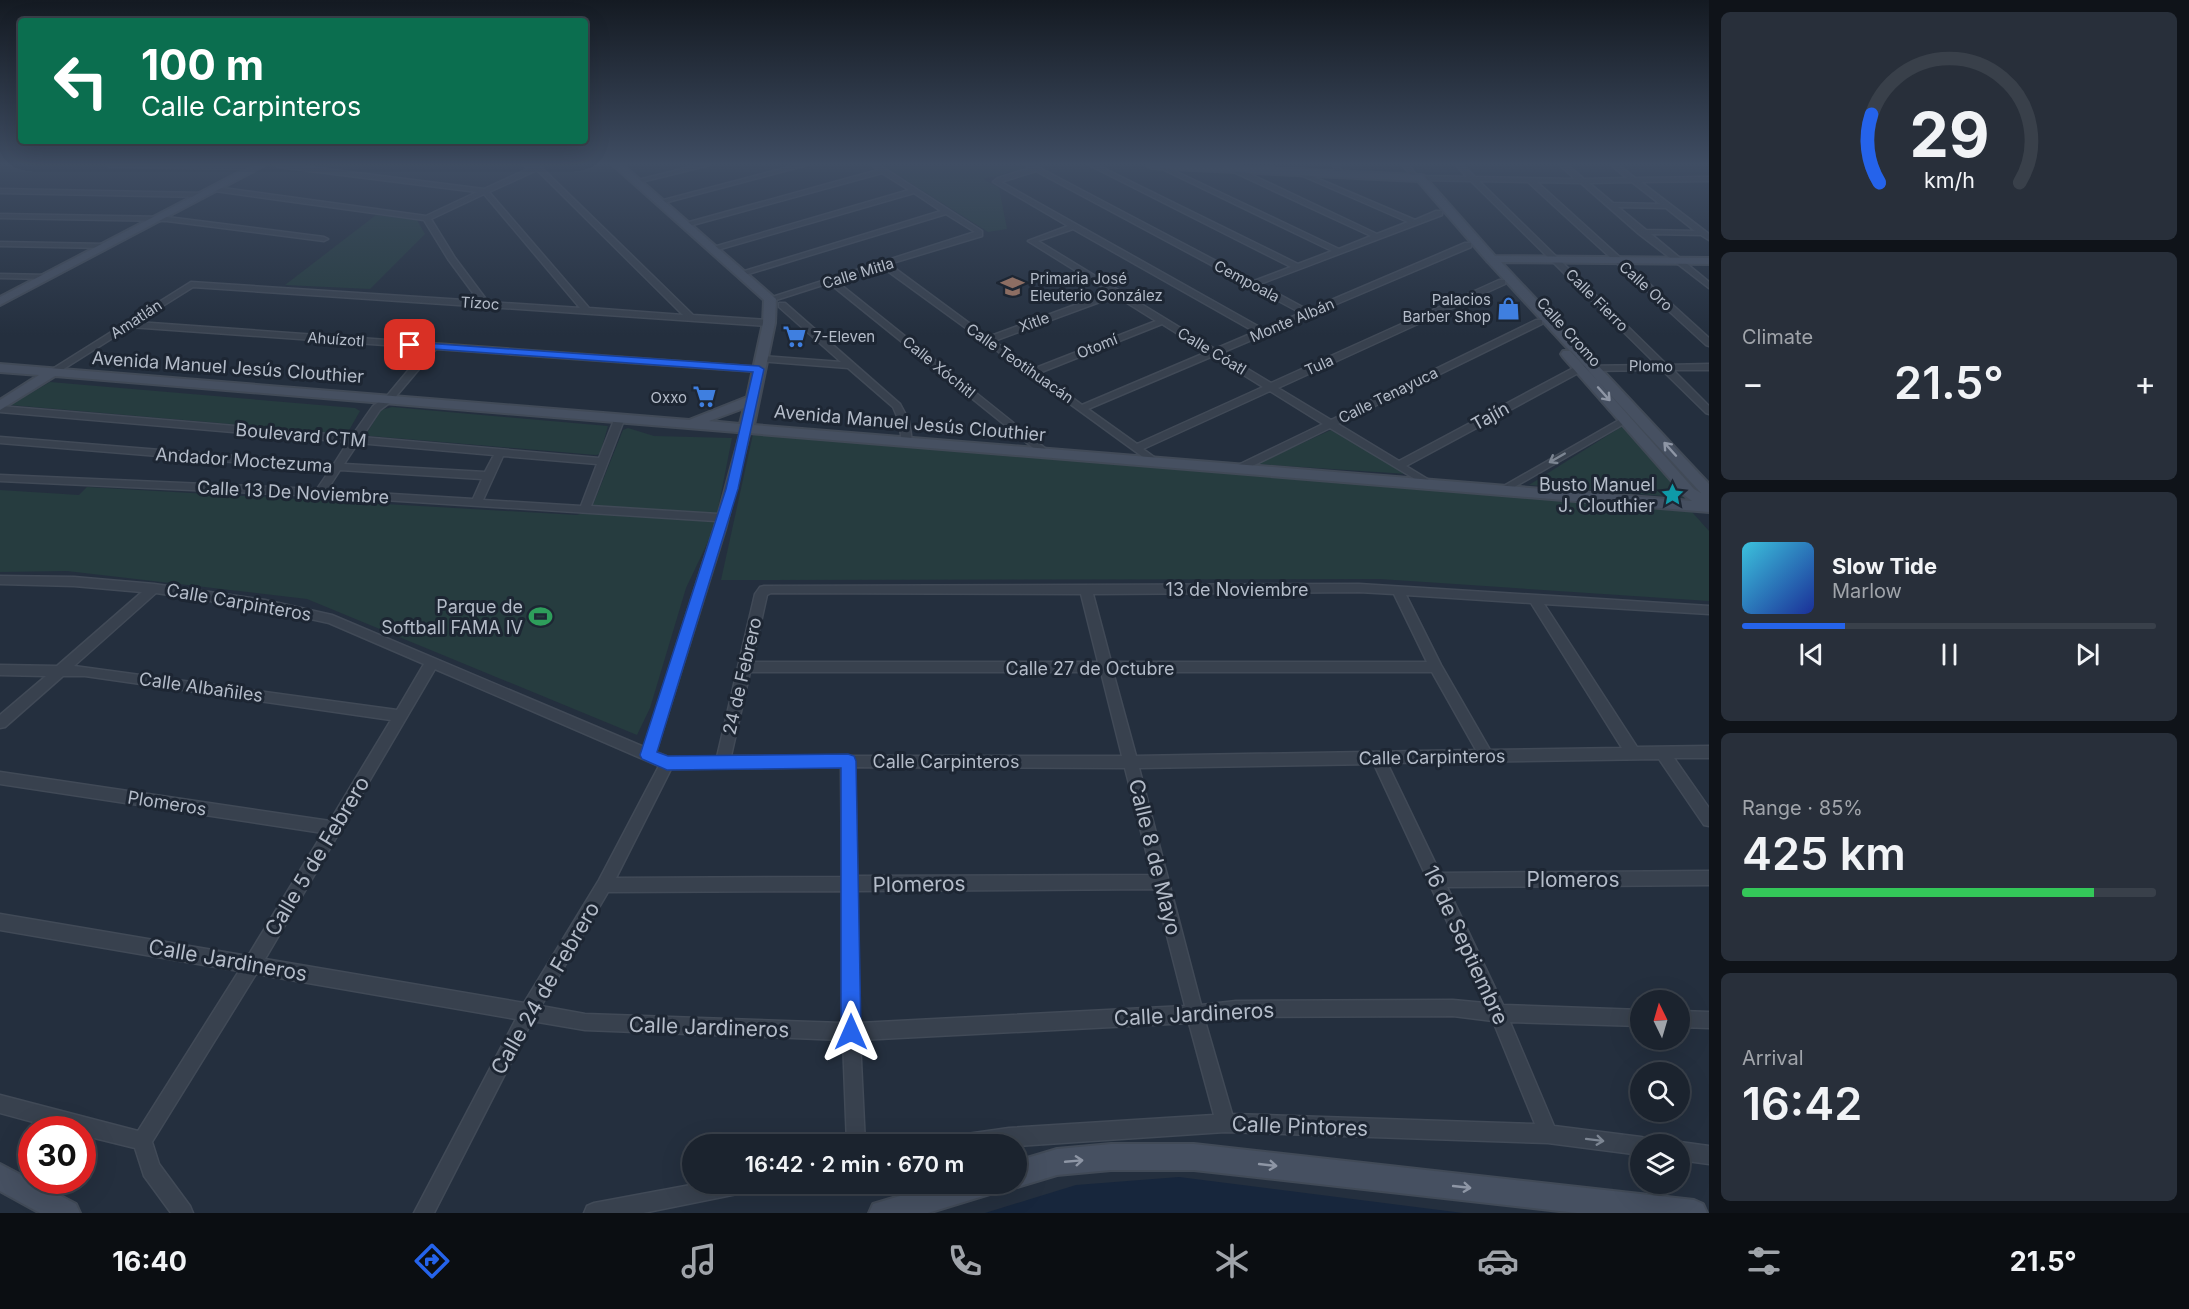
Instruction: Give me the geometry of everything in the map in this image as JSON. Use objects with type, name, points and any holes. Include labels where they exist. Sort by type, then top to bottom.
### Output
[{"type":"street","points":[[0,302],[153,222]]},
{"type":"street","points":[[180,222],[324,239]]},
{"type":"street","points":[[429,222],[452,259],[485,303]]},
{"type":"street","points":[[511,222],[586,310]]},
{"type":"street","points":[[595,222],[690,317]]},
{"type":"street","points":[[683,222],[897,406],[904,420],[908,442]]},
{"type":"street","points":[[686,224],[695,222]]},
{"type":"street","points":[[714,248],[805,222]]},
{"type":"street","points":[[742,273],[912,222]]},
{"type":"street","name":"Calle Mitla","points":[[776,302],[831,280],[885,265],[980,233],[963,222]]},
{"type":"street","points":[[1066,222],[1262,332]]},
{"type":"street","name":"Cempoala","points":[[1135,222],[1308,313]]},
{"type":"street","points":[[1206,222],[1297,267]]},
{"type":"street","points":[[1276,222],[1338,251]]},
{"type":"street","points":[[1345,222],[1376,236]]},
{"type":"street","points":[[1253,284],[1414,222]]},
{"type":"street","name":"Calle Cromo","points":[[1447,222],[1689,492],[1709,506]]},
{"type":"street","name":"Calle Cromo","points":[[1457,222],[1594,366],[1709,493]]},
{"type":"street","name":"Calle Fierro","points":[[1518,222],[1709,411]]},
{"type":"street","name":"Calle Oro","points":[[1575,222],[1709,343]]},
{"type":"street","points":[[1630,222],[1709,286]]},
{"type":"street","points":[[1688,222],[1706,235]]},
{"type":"street","name":"Calle Cóatl","points":[[1074,226],[1032,241],[1430,485]]},
{"type":"street","points":[[1642,232],[1706,235]]},
{"type":"street","points":[[0,244],[106,246]]},
{"type":"street","name":"Monte Albán","points":[[1083,408],[1468,245]]},
{"type":"street","points":[[1491,259],[1709,261]]},
{"type":"street","name":"Calle Teotihuacán","points":[[885,265],[1154,462]]},
{"type":"street","points":[[0,276],[48,277]]},
{"type":"street","name":"Calle Xóchitl","points":[[831,280],[1046,453]]},
{"type":"street","name":"Tula","points":[[1137,448],[1502,282]]},
{"type":"street","name":"Tízoc","points":[[190,284],[769,323]]},
{"type":"street","name":"Amatlán","points":[[51,373],[190,284]]},
{"type":"street","name":"Xitle","points":[[987,340],[1116,293]]},
{"type":"street","points":[[648,755],[723,518],[776,302]]},
{"type":"street","name":"Otomí","points":[[1033,372],[1162,321]]},
{"type":"street","name":"Calle Tenayuca","points":[[1238,469],[1539,322]]},
{"type":"street","name":"Ahuízotl","points":[[128,324],[433,346],[760,364],[850,365]]},
{"type":"street","points":[[320,493],[376,408],[389,399],[433,346]]},
{"type":"street","name":"Plomo","points":[[1580,368],[1594,366],[1709,367]]},
{"type":"street","name":"Avenida Manuel Jesús Clouthier","points":[[0,368],[619,420],[1709,506]]},
{"type":"street","name":"Tajín","points":[[1400,465],[1580,368]]},
{"type":"street","points":[[0,407],[51,373]]},
{"type":"street","points":[[687,425],[754,398]]},
{"type":"street","name":"Boulevard CTM","points":[[0,407],[602,461]]},
{"type":"street","points":[[1500,491],[1626,419]]},
{"type":"street","points":[[585,508],[619,420]]},
{"type":"street","name":"Andador Moctezuma","points":[[0,440],[336,467],[489,476]]},
{"type":"street","points":[[477,502],[500,452]]},
{"type":"street","name":"Calle 13 De Noviembre","points":[[0,478],[320,493],[723,518]]},
{"type":"street","name":"Calle Carpinteros","points":[[0,580],[87,582],[154,588],[297,609],[332,620],[667,763],[1131,762],[1709,752]]},
{"type":"street","points":[[0,723],[154,588]]},
{"type":"street","name":"13 de Noviembre","points":[[764,590],[778,588],[1397,589],[1709,610]]},
{"type":"street","points":[[1397,589],[1436,667],[1486,756]]},
{"type":"street","name":"24 de Febrero","points":[[723,762],[764,590]]},
{"type":"street","name":"Calle 8 de Mayo","points":[[1086,590],[1225,1124]]},
{"type":"street","points":[[1535,600],[1633,753]]},
{"type":"street","name":"Calle 5 de Febrero","points":[[142,1141],[253,963],[432,662]]},
{"type":"street","name":"Calle 27 de Octubre","points":[[744,667],[1106,669],[1436,667]]},
{"type":"street","name":"Calle Albañiles","points":[[0,670],[85,671],[400,716]]},
{"type":"street","points":[[1663,753],[1709,820]]},
{"type":"street","name":"16 de Septiembre","points":[[1378,758],[1498,1013],[1548,1134]]},
{"type":"street","points":[[848,761],[851,1032],[856,1134]]},
{"type":"street","name":"Calle 24 de Febrero","points":[[424,1213],[528,1012],[604,885],[667,763]]},
{"type":"street","name":"Plomeros","points":[[0,778],[333,828]]},
{"type":"street","name":"Plomeros","points":[[1436,880],[1709,878]]},
{"type":"street","name":"Plomeros","points":[[604,885],[1162,882]]},
{"type":"street","name":"Calle Jardineros","points":[[0,922],[253,963],[585,1022],[851,1032],[1195,1014],[1236,1009],[1453,1008],[1498,1013],[1630,1018]]},
{"type":"street","points":[[1690,1019],[1709,1020]]},
{"type":"street","points":[[0,1104],[142,1141],[151,1169],[183,1213]]},
{"type":"street","name":"Calle Pintores","points":[[1027,1136],[1225,1124],[1548,1134],[1630,1145]]},
{"type":"street","points":[[1690,1152],[1709,1155]]},
{"type":"street","points":[[1027,1171],[1057,1162],[1111,1157],[1194,1157],[1694,1213]]},
{"type":"street","points":[[0,1178],[67,1213]]},
{"type":"street","points":[[594,1213],[691,1194]]},
{"type":"street","points":[[882,1213],[949,1194]]},
{"type":"green space","points":[[367,222],[418,222],[425,234],[370,289],[285,285]]},
{"type":"green space","points":[[972,222],[1006,222],[1007,229],[988,232]]},
{"type":"green space","points":[[50,382],[355,408],[360,411],[348,432],[344,434],[10,405]]},
{"type":"green space","points":[[392,407],[608,426],[600,454],[596,455],[370,436],[367,433],[381,410]]},
{"type":"green space","points":[[1624,425],[1688,498],[1529,485]]},
{"type":"green space","points":[[628,428],[654,436],[732,438],[714,529],[686,588],[650,708],[637,735],[307,599],[67,571],[0,572],[0,490],[79,495],[87,487],[577,515],[591,510],[623,430]]},
{"type":"green space","points":[[1331,430],[1407,474],[1256,464]]},
{"type":"green space","points":[[753,434],[1692,512],[1709,531],[1709,601],[1380,579],[721,580]]},
{"type":"water","points":[[1179,1177],[1463,1213],[985,1213],[1076,1185]]},
{"type":"place","name":"Primaria José Eleuterio González","points":[[1012,287]]},
{"type":"place","name":"Palacios Barber Shop","points":[[1509,308]]},
{"type":"place","name":"7-Eleven","points":[[795,336]]},
{"type":"place","name":"Oxxo","points":[[705,397]]},
{"type":"place","name":"Busto Manuel J. Clouthier","points":[[1673,494]]},
{"type":"place","name":"Parque de Softball FAMA IV","points":[[541,616]]},
{"type":"route","points":[[410,345],[759,369],[732,489],[648,755],[667,763],[848,761],[851,1032]]}]
